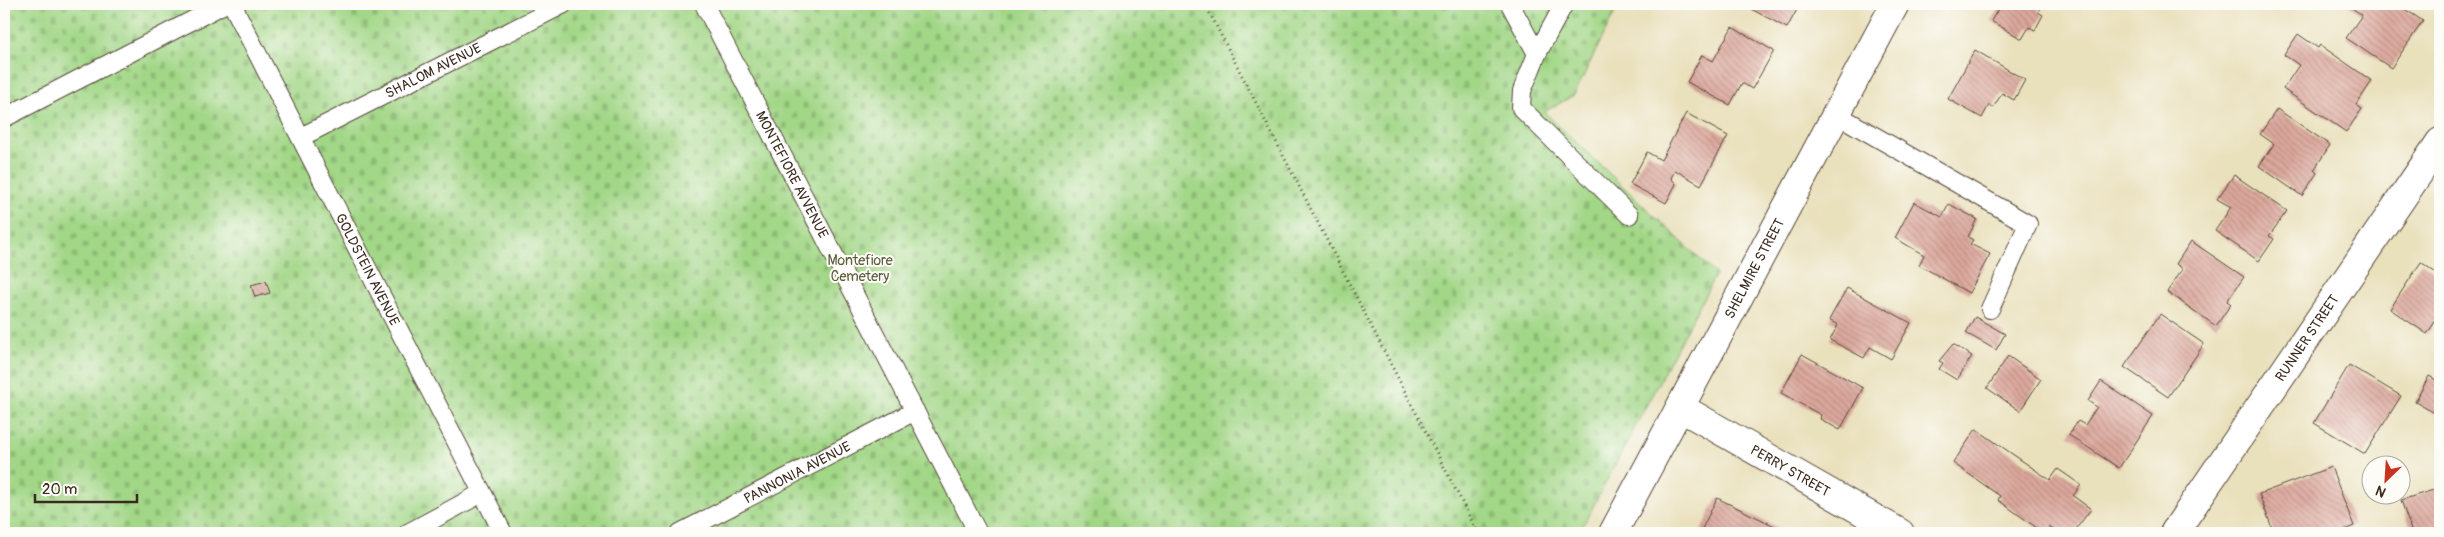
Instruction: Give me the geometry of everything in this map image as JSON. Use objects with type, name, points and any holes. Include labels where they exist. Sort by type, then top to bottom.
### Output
[{"type":"street","name":"SHELMIRE STREET","points":[[1613,533],[1895,4]]},
{"type":"street","name":"RUNNER STREET","points":[[2174,533],[2440,142]]},
{"type":"street","name":"PERRY STREET","points":[[1681,408],[1900,533]]},
{"type":"lane","points":[[4,118],[224,4]]},
{"type":"lane","name":"GOLDSTEIN AVENUE","points":[[232,4],[503,533]]},
{"type":"lane","name":"SHALOM AVENUE","points":[[301,137],[564,4]]},
{"type":"lane","name":"MONTEFIORE AVVENUE","points":[[704,4],[978,533]]},
{"type":"lane","points":[[1510,4],[1536,54]]},
{"type":"lane","points":[[1564,4],[1536,54],[1522,91],[1521,108],[1629,215]]},
{"type":"lane","points":[[1836,114],[2028,224],[1990,308]]},
{"type":"lane","name":"PANNONIA AVENUE","points":[[680,533],[915,411]]},
{"type":"lane","points":[[408,533],[482,493]]},
{"type":"path","points":[[1206,4],[1478,533]]},
{"type":"green space","name":"Montefiore Cemetery","points":[[4,4],[1619,4],[1574,95],[1544,112],[1716,274],[1579,533],[4,533]]},
{"type":"building","points":[[1754,4],[1800,4],[1787,28],[1751,9]]},
{"type":"building","points":[[2001,4],[2043,4],[2038,12],[2043,15],[2035,30],[2029,27],[2022,39],[1991,21]]},
{"type":"building","points":[[2346,4],[2397,4],[2423,21],[2391,68],[2346,38],[2362,15]]},
{"type":"building","points":[[1732,27],[1774,51],[1752,89],[1742,83],[1730,105],[1687,82],[1702,55],[1713,61]]},
{"type":"building","points":[[2298,34],[2318,48],[2320,45],[2372,81],[2356,105],[2362,109],[2346,132],[2283,89],[2299,65],[2284,55]]},
{"type":"building","points":[[1975,50],[2025,80],[2014,100],[2002,93],[1993,108],[1989,105],[1982,118],[1948,99]]},
{"type":"building","points":[[2277,109],[2330,145],[2314,170],[2317,173],[2302,196],[2259,166],[2274,144],[2260,134]]},
{"type":"building","points":[[1686,113],[1728,136],[1701,185],[1675,170],[1671,178],[1676,184],[1666,203],[1630,184],[1647,152],[1661,160]]},
{"type":"building","points":[[2234,175],[2287,211],[2269,236],[2274,239],[2259,261],[2215,231],[2231,207],[2217,199]]},
{"type":"building","points":[[1914,202],[1942,217],[1949,204],[1977,219],[1968,237],[1973,240],[1970,244],[1990,254],[1969,293],[1919,265],[1924,255],[1895,238]]},
{"type":"building","points":[[2191,241],[2244,277],[2227,301],[2231,304],[2216,326],[2167,292],[2183,269],[2176,264]]},
{"type":"building","points":[[2421,262],[2440,276],[2440,314],[2427,334],[2390,309]]},
{"type":"building","points":[[266,281],[270,293],[255,297],[251,285]]},
{"type":"building","points":[[1847,288],[1911,323],[1891,359],[1870,347],[1864,358],[1830,340],[1838,325],[1829,320]]},
{"type":"building","points":[[2160,314],[2204,344],[2168,397],[2124,367]]},
{"type":"building","points":[[1975,317],[2005,334],[1996,350],[1966,333]]},
{"type":"building","points":[[1953,344],[1972,356],[1957,380],[1939,369],[1943,363],[1939,361]]},
{"type":"building","points":[[1802,354],[1863,388],[1840,430],[1820,419],[1821,415],[1781,393]]},
{"type":"building","points":[[2008,356],[2041,379],[2020,411],[1987,388]]},
{"type":"building","points":[[2349,365],[2401,396],[2365,454],[2314,423]]},
{"type":"building","points":[[2429,376],[2440,382],[2440,416],[2415,402]]},
{"type":"building","points":[[2101,381],[2153,416],[2119,468],[2069,435],[2078,421],[2085,425],[2097,407],[2088,401]]},
{"type":"building","points":[[1976,429],[2050,480],[2058,469],[2081,485],[2073,496],[2091,509],[2073,533],[2058,533],[2049,527],[2044,533],[1998,500],[2000,496],[1953,463]]},
{"type":"building","points":[[2331,467],[2354,526],[2337,533],[2274,533],[2259,494]]},
{"type":"building","points":[[2440,488],[2440,533],[2412,533],[2402,504],[2412,504],[2412,497]]},
{"type":"building","points":[[1717,498],[1789,533],[1700,533]]}]
